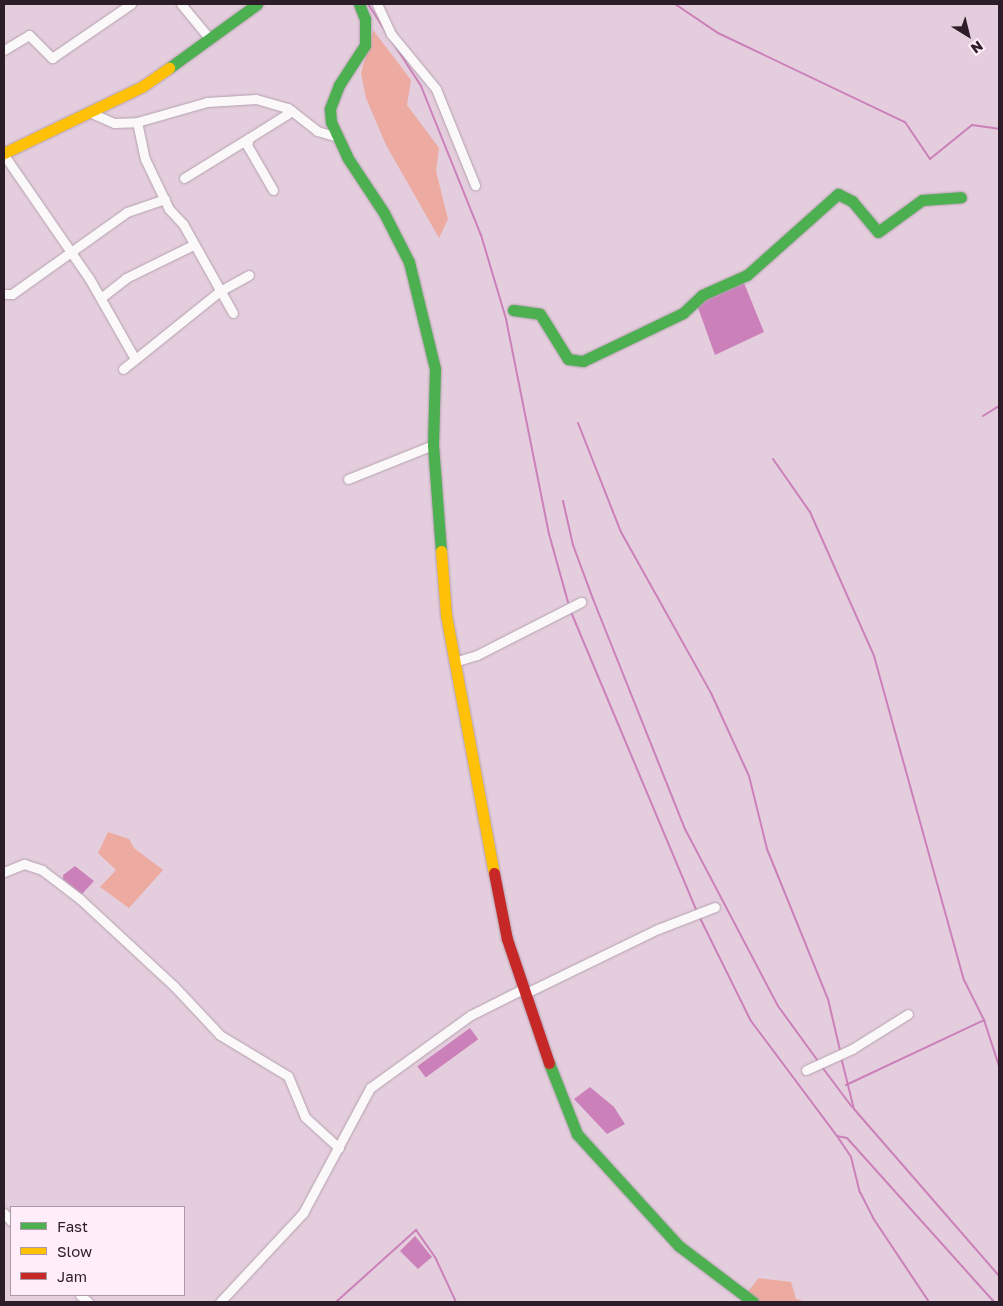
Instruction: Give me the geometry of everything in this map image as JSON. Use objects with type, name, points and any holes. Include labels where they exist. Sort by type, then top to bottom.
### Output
[{"type":"street","points":[[4,50],[29,35],[52,58],[131,4]]},
{"type":"street","points":[[181,4],[210,39]]},
{"type":"street","points":[[135,359],[102,297],[4,154],[143,86],[257,4]]},
{"type":"street","points":[[359,4],[367,34],[360,55],[344,76],[330,109],[335,136],[384,214],[409,262],[435,369],[433,445],[446,615],[454,662],[478,770],[507,939],[525,990],[536,1031],[577,1134],[679,1246],[753,1302]]},
{"type":"street","points":[[377,4],[391,34],[436,89],[475,184]]},
{"type":"street","points":[[89,112],[114,123],[137,122],[207,102],[256,99],[275,102],[317,131],[335,136]]},
{"type":"street","points":[[184,178],[292,112]]},
{"type":"street","points":[[137,122],[145,159],[164,199],[233,312]]},
{"type":"street","points":[[249,138],[247,145],[273,190]]},
{"type":"street","points":[[513,310],[540,314],[568,359],[582,361],[683,313],[702,295],[747,275],[838,194],[852,200],[878,232],[922,200],[960,197]]},
{"type":"street","points":[[4,294],[12,294],[127,212],[164,199]]},
{"type":"street","points":[[102,297],[126,278],[193,245]]},
{"type":"street","points":[[124,369],[220,291],[249,275]]},
{"type":"street","points":[[348,480],[422,446],[433,445]]},
{"type":"street","points":[[454,662],[477,655],[581,602]]},
{"type":"street","points":[[4,872],[24,864],[42,870],[80,899],[174,986],[220,1035],[288,1076],[305,1117],[339,1148]]},
{"type":"street","points":[[220,1302],[303,1213],[370,1088],[471,1015],[658,929],[715,907]]},
{"type":"street","points":[[806,1070],[852,1049],[908,1014]]},
{"type":"shaded area","points":[[373,30],[411,80],[407,105],[439,148],[436,171],[448,219],[439,238],[386,145],[366,98],[361,73]]},
{"type":"shaded area","points":[[744,283],[764,332],[715,355],[697,305],[713,294]]},
{"type":"shaded area","points":[[108,832],[129,839],[134,848],[163,870],[129,908],[100,887],[116,870],[98,853]]},
{"type":"shaded area","points":[[75,866],[94,881],[82,894],[63,879],[63,875]]},
{"type":"shaded area","points":[[470,1028],[478,1039],[426,1078],[417,1066]]},
{"type":"shaded area","points":[[590,1087],[614,1107],[625,1124],[607,1134],[574,1099]]},
{"type":"shaded area","points":[[415,1236],[432,1257],[418,1269],[400,1251]]},
{"type":"shaded area","points":[[759,1278],[791,1282],[796,1299],[808,1302],[753,1302],[744,1296]]},
{"type":"waterway","points":[[368,4],[421,86],[481,235],[506,319],[549,534],[568,602]]},
{"type":"waterway","points":[[675,4],[718,33],[905,122],[930,159],[972,125],[999,129]]},
{"type":"waterway","points":[[983,416],[999,406]]},
{"type":"waterway","points":[[578,423],[621,532],[711,693],[749,776],[767,849],[828,999],[840,1050]]},
{"type":"waterway","points":[[773,459],[810,512],[874,656],[964,980],[984,1020],[999,1066]]},
{"type":"waterway","points":[[563,501],[573,545],[593,599],[685,829],[778,1006],[818,1061]]},
{"type":"waterway","points":[[571,612],[697,912]]},
{"type":"waterway","points":[[699,916],[751,1021],[851,1157],[860,1192],[873,1218],[929,1302]]},
{"type":"waterway","points":[[846,1085],[984,1020]]},
{"type":"waterway","points":[[841,1057],[854,1109],[999,1276]]},
{"type":"waterway","points":[[822,1067],[852,1107]]},
{"type":"waterway","points":[[837,1136],[847,1138],[994,1302]]},
{"type":"waterway","points":[[336,1302],[416,1230],[435,1257],[456,1302]]},
{"type":"traffic: fast","points":[[169,68],[257,4]]},
{"type":"traffic: fast","points":[[359,4],[365,19],[365,45],[339,85],[330,109],[331,122],[347,157],[384,213],[409,262],[435,369],[433,445],[441,551]]},
{"type":"traffic: fast","points":[[513,310],[540,314],[568,359],[583,361],[683,313],[702,295],[747,275],[838,194],[852,201],[878,232],[922,200],[961,197]]},
{"type":"traffic: fast","points":[[549,1063],[577,1134],[679,1246],[753,1302]]},
{"type":"traffic: slow","points":[[4,153],[143,86],[169,68]]},
{"type":"traffic: slow","points":[[441,551],[446,615],[494,873]]},
{"type":"traffic: jam","points":[[494,873],[507,939],[549,1063]]}]
